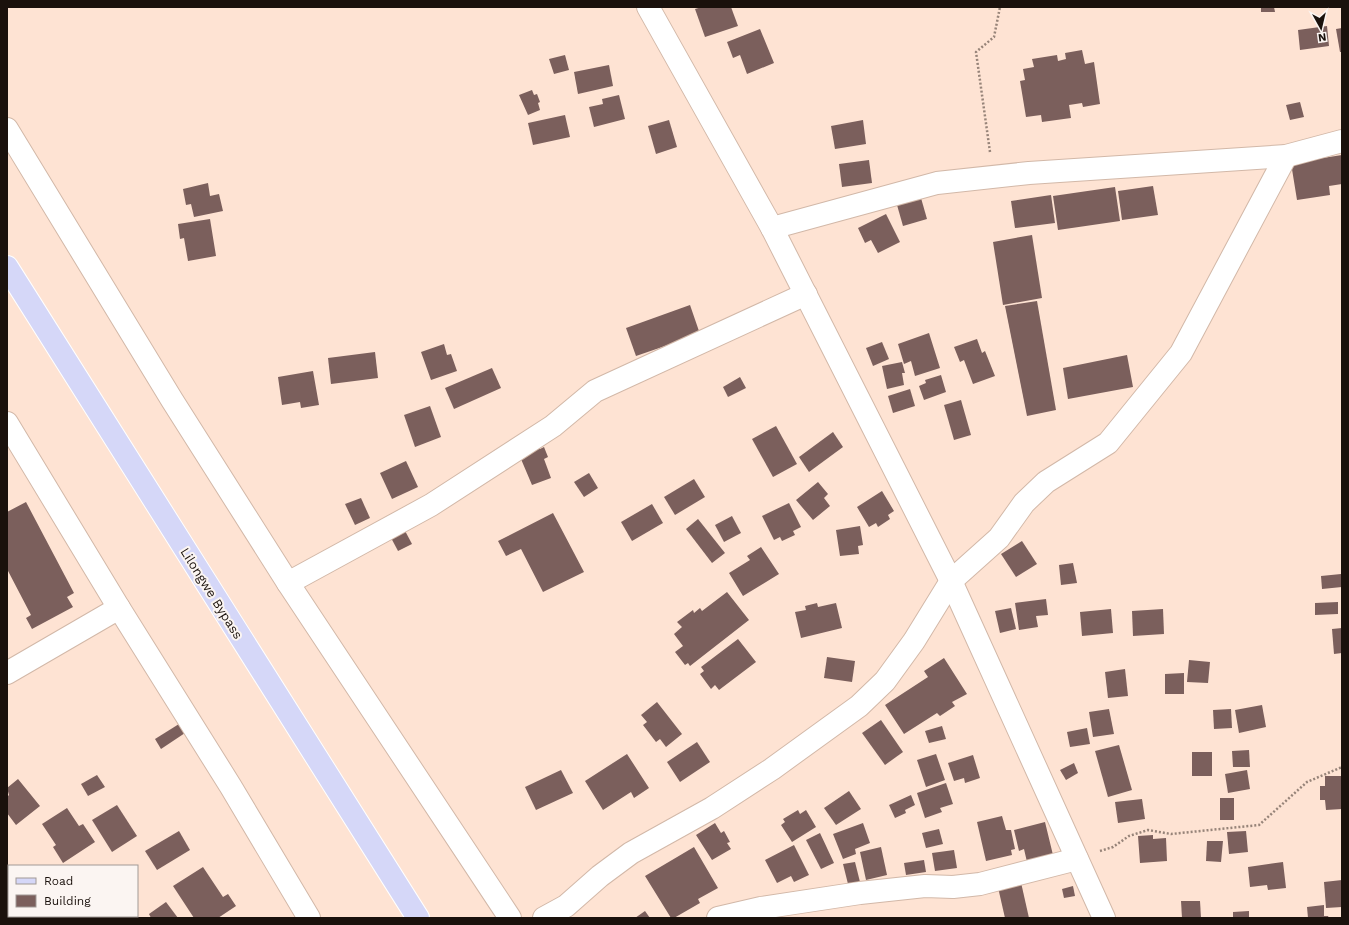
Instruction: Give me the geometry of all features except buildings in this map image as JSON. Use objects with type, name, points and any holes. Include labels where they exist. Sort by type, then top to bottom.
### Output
[{"type":"main road","name":"Lilongwe Bypass","points":[[7,267],[418,918]]},
{"type":"street","points":[[648,7],[772,228],[951,581],[1104,918]]},
{"type":"street","points":[[7,129],[172,400],[288,583],[510,918]]},
{"type":"street","points":[[772,228],[937,183],[1029,173],[1286,156],[1342,141]]},
{"type":"street","points":[[544,918],[566,906],[600,876],[631,853],[712,808],[772,769],[860,706],[885,681],[914,641],[951,581],[999,538],[1024,503],[1046,482],[1108,443],[1181,353],[1286,156]]},
{"type":"street","points":[[288,583],[431,505],[553,426],[595,391],[806,294]]},
{"type":"street","points":[[7,424],[227,781],[309,918]]},
{"type":"street","points":[[7,673],[119,608]]},
{"type":"street","points":[[718,918],[761,908],[860,893],[925,886],[953,887],[980,884],[1077,859]]},
{"type":"path","points":[[993,177],[976,52],[994,37],[1000,7]]},
{"type":"path","points":[[1077,859],[1112,847],[1129,836],[1148,830],[1171,834],[1259,825],[1307,782],[1342,766]]}]
